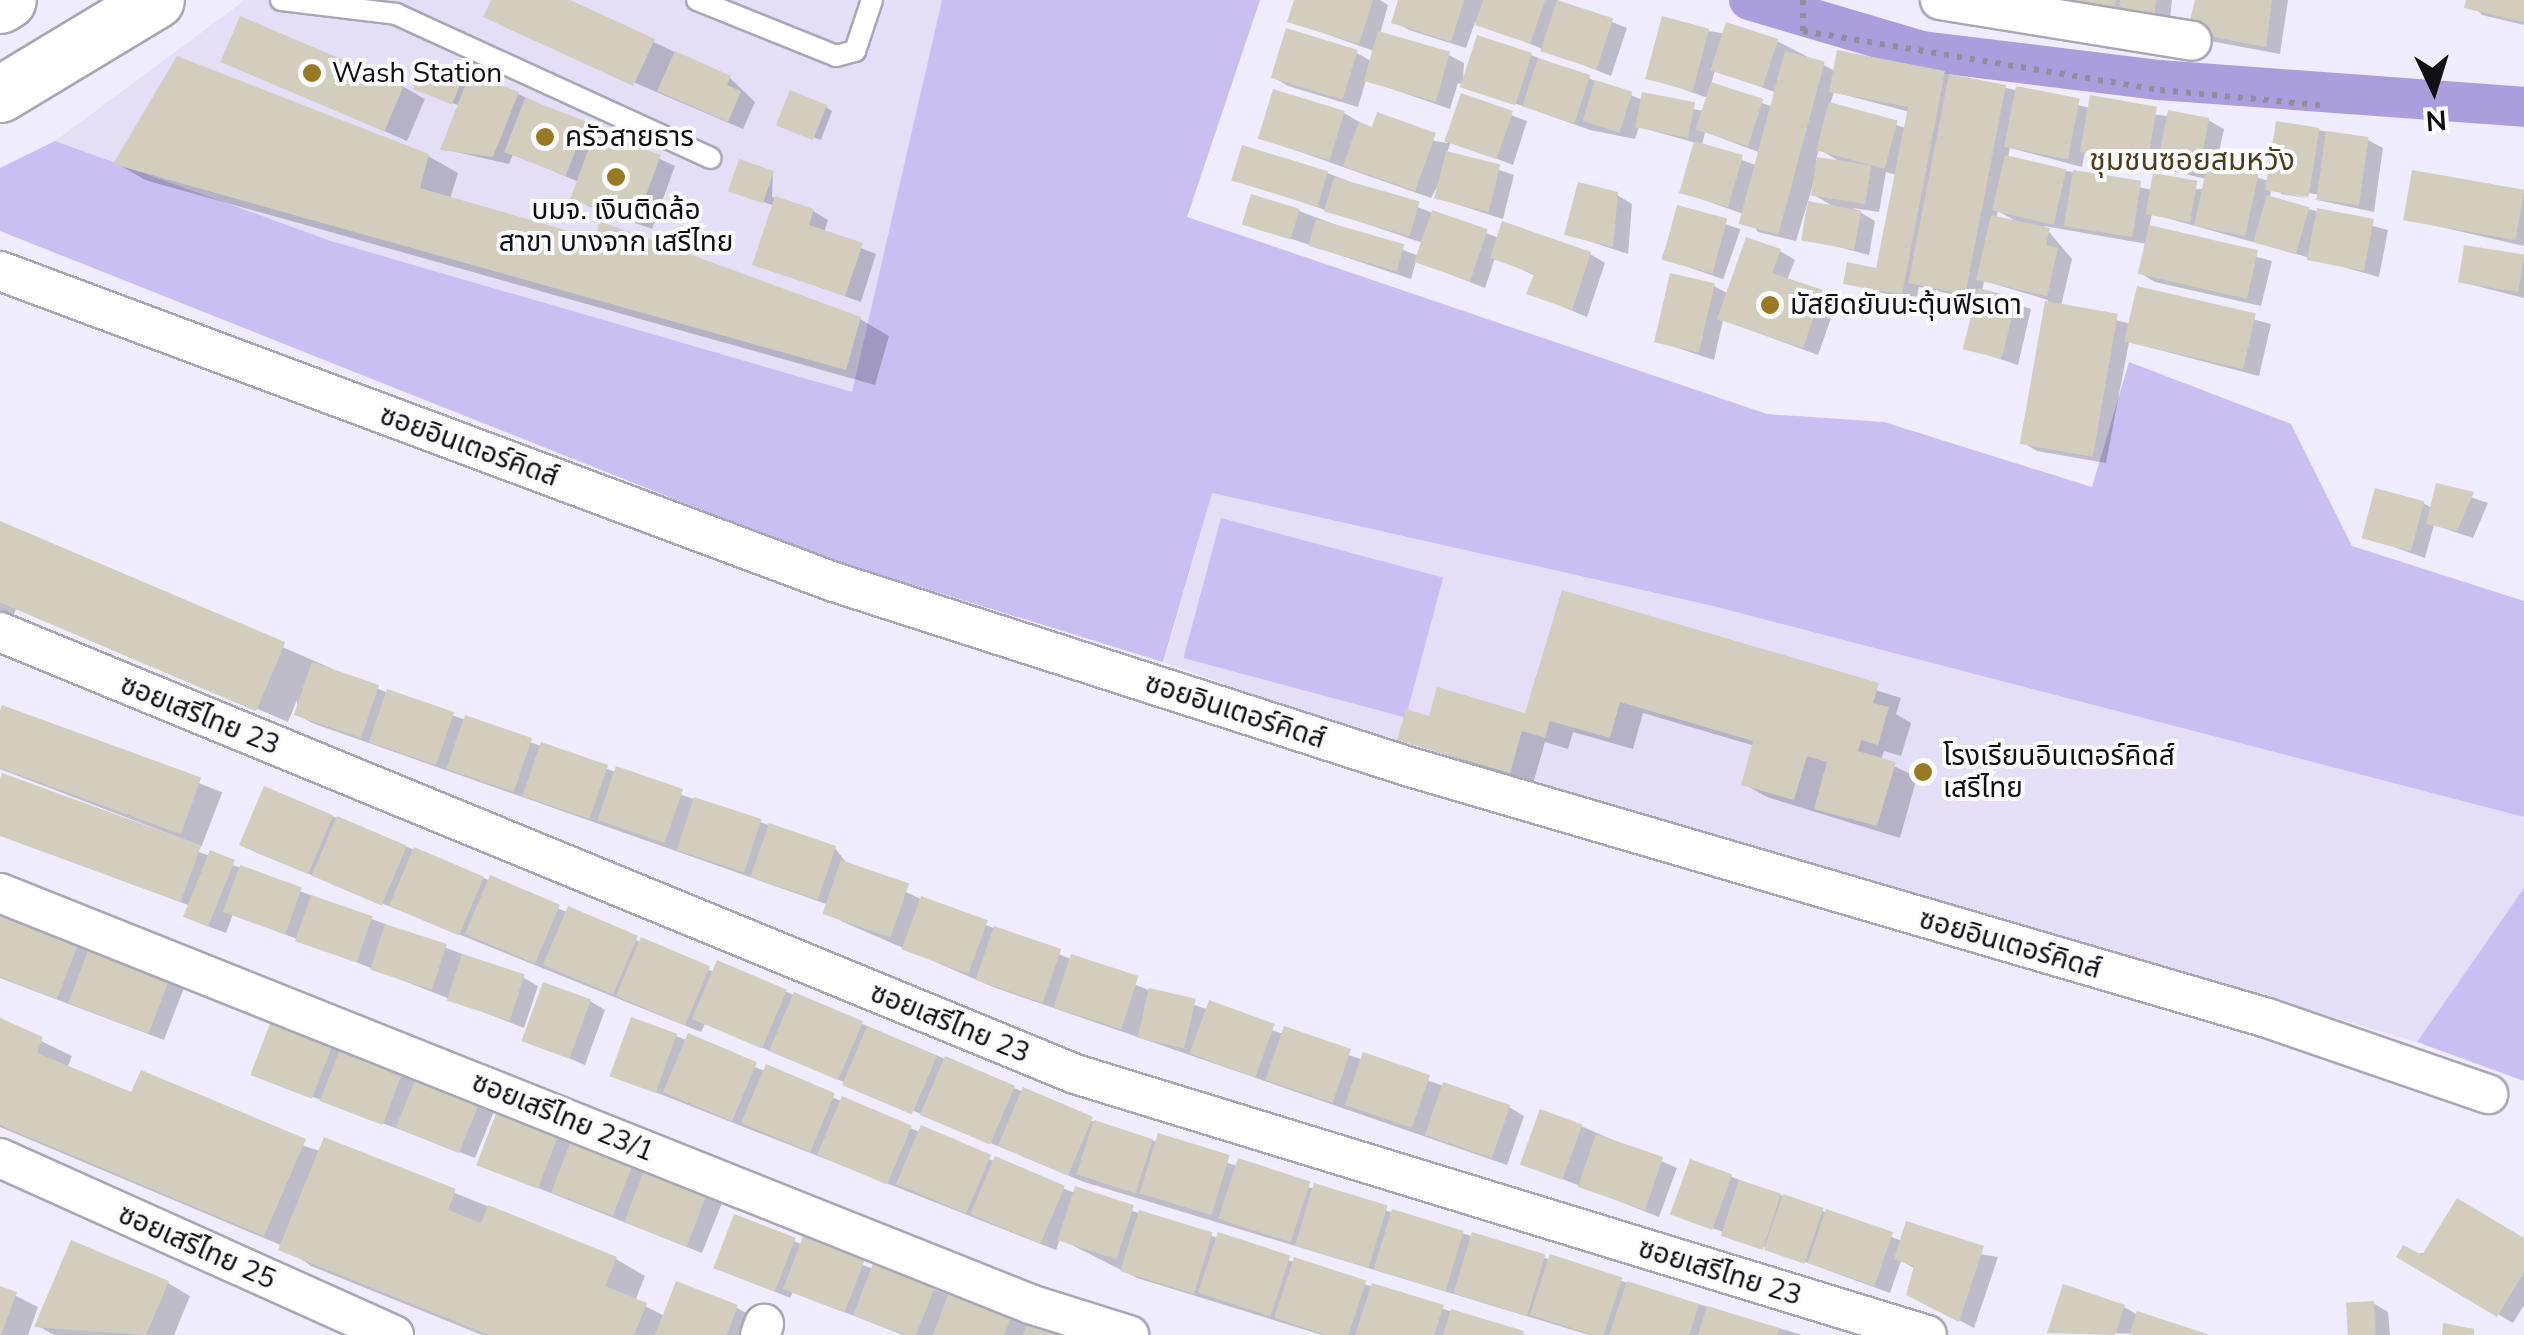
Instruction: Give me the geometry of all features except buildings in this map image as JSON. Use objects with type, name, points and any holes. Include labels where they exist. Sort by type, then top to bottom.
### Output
[{"type":"main road","points":[[0,5],[8,0]]},
{"type":"main road","points":[[0,94],[156,0]]},
{"type":"street","points":[[1940,0],[2192,41]]},
{"type":"street","name":"ซอยอินเตอร์คิดส์","points":[[0,270],[834,582],[1410,767],[2266,1018],[2488,1094]]},
{"type":"street","name":"ซอยเสรีไทย 23","points":[[0,632],[1076,1074],[1927,1335]]},
{"type":"street","name":"ซอยเสรีไทย 23/1","points":[[0,892],[1030,1304],[1128,1335]]},
{"type":"street","name":"ซอยเสรีไทย 25","points":[[0,1158],[394,1335]]},
{"type":"lane","points":[[280,0],[396,14],[711,158]]},
{"type":"lane","points":[[697,0],[836,56],[856,51],[872,0]]},
{"type":"path","points":[[1803,0],[1798,22],[1803,32],[1998,66],[2320,104]]},
{"type":"shaded area","points":[[245,0],[942,0],[853,393],[331,241],[55,141]]},
{"type":"shaded area","points":[[942,0],[1260,0],[1187,217],[1767,414],[1884,422],[2092,487],[2129,362],[2291,424],[2352,546],[2524,601],[2524,817],[1713,606],[1212,493],[1163,662],[810,553],[0,231],[0,168],[55,141],[331,241],[852,392]]},
{"type":"shaded area","name":"โรงเรียนอินเตอร์คิดส์ เสรีไทย","points":[[1212,493],[1713,606],[2524,817],[2524,888],[2417,1042],[1340,726],[1164,662]]},
{"type":"shaded area","points":[[1221,518],[1443,578],[1406,718],[1183,658]]},
{"type":"shaded area","points":[[2524,888],[2524,1081],[2417,1042]]},
{"type":"waterway","points":[[1749,0],[1922,51],[2159,80],[2524,107]]},
{"type":"place","name":"Wash Station","points":[[312,73]]},
{"type":"place","name":"ครัวสายธาร","points":[[545,137]]},
{"type":"place","name":"บมจ. เงินติดล้อ สาขา บางจาก เสรีไทย","points":[[616,177]]},
{"type":"place","name":"มัสยิดยันนะตุ้นฟิรเดา","points":[[1770,305]]},
{"type":"place","name":"โรงเรียนอินเตอร์คิดส์ เสรีไทย","points":[[1923,772]]},
{"type":"district","name":"ชุมชนซอยสมหวัง","points":[[2192,161]]}]
